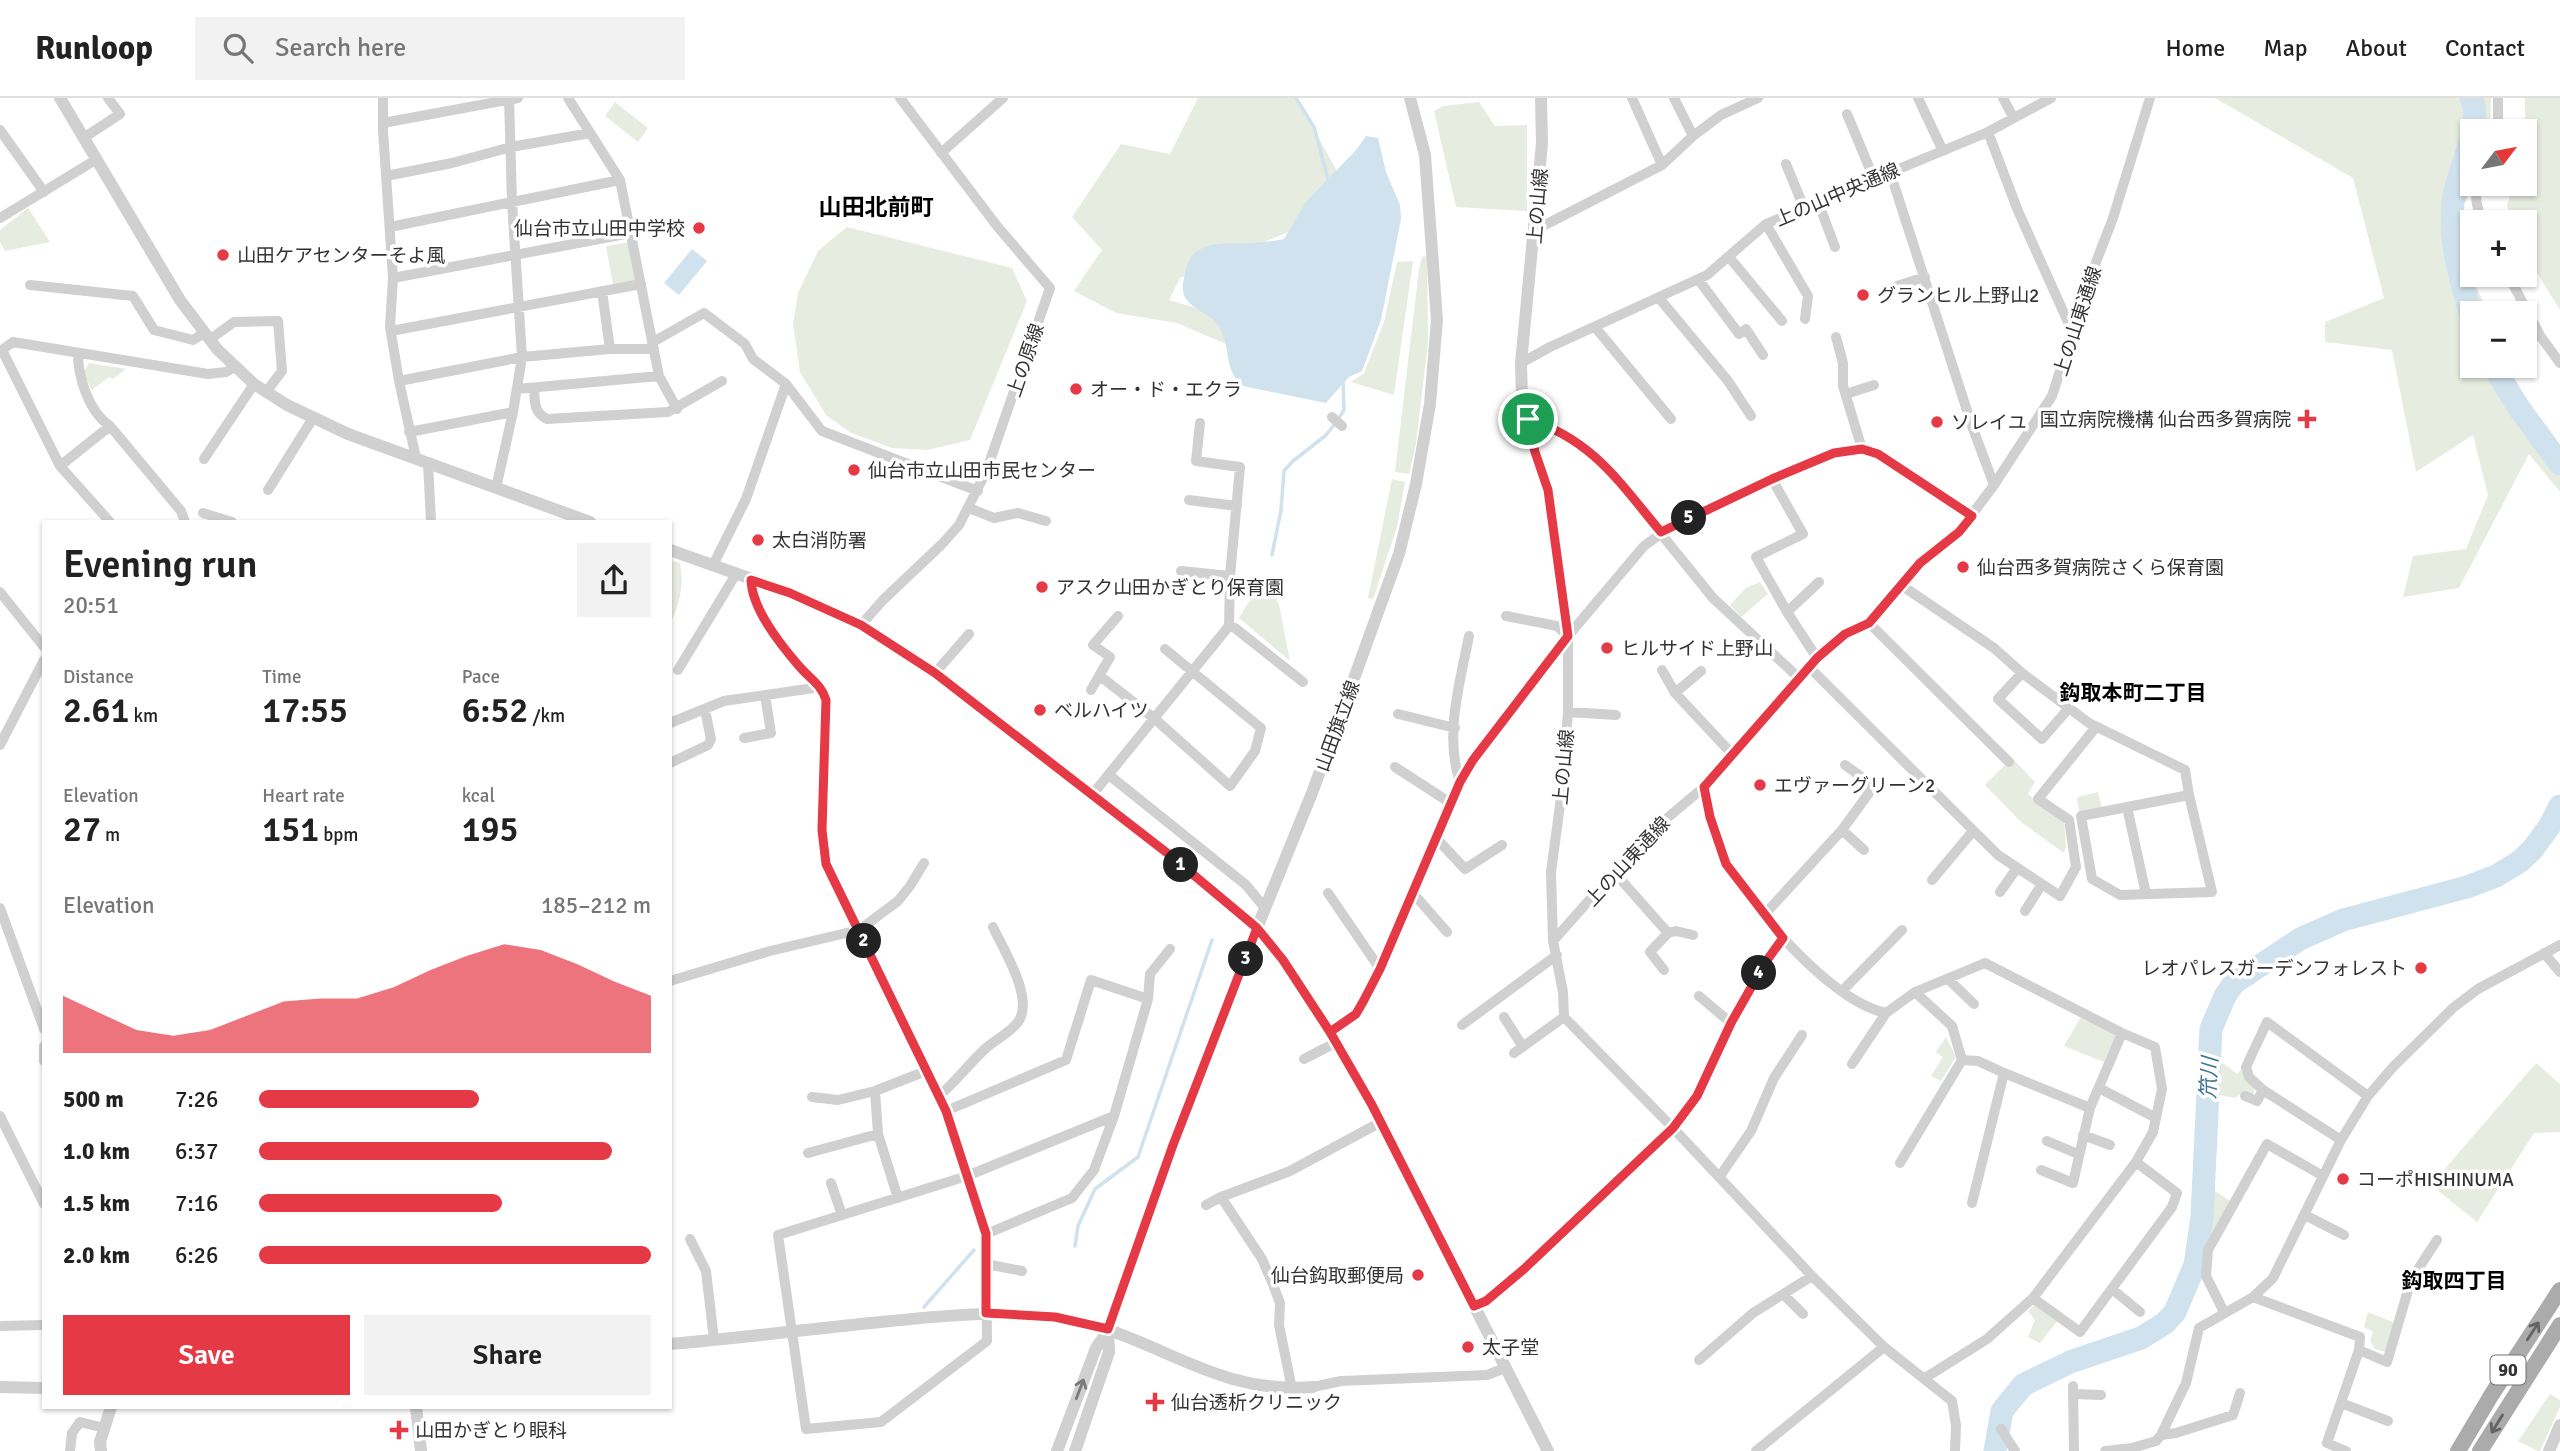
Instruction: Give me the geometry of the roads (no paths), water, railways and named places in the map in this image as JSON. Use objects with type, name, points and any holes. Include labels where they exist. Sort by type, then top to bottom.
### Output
[{"type":"main road","name":"90","points":[[2458,1451],[2560,1290]]},
{"type":"main road","name":"90","points":[[2480,1451],[2560,1325]]},
{"type":"street","points":[[60,98],[180,300],[206,336],[254,384],[313,418],[348,434],[584,520]]},
{"type":"street","points":[[85,137],[120,114],[108,98]]},
{"type":"street","points":[[383,98],[393,278],[391,331],[409,432],[422,461],[431,520]]},
{"type":"street","points":[[568,98],[620,180],[659,376],[677,409]]},
{"type":"street","name":"上の原線","points":[[861,625],[883,600],[942,544],[959,525],[969,508],[978,491],[1050,288],[997,226],[900,98]]},
{"type":"street","points":[[941,153],[1003,98]]},
{"type":"street","name":"山田旗立線","points":[[1057,1451],[1096,1348],[1108,1329],[1173,1145],[1312,793],[1394,566],[1417,481],[1430,404],[1437,320],[1425,155],[1410,98]]},
{"type":"street","name":"上の山線","points":[[1541,98],[1542,143],[1521,363],[1522,400],[1548,490],[1568,636],[1568,712],[1552,872],[1553,941],[1563,992],[1564,1017]]},
{"type":"street","points":[[1632,98],[1662,165]]},
{"type":"street","points":[[1674,98],[1693,136]]},
{"type":"street","points":[[1535,230],[1662,165],[1721,115],[1758,98]]},
{"type":"street","points":[[1918,98],[1943,151]]},
{"type":"street","points":[[2003,98],[2013,117]]},
{"type":"street","name":"上の山中央通線","points":[[1521,363],[1698,279],[1729,257],[1766,224],[1988,132],[2051,98]]},
{"type":"street","name":"上の山東通線","points":[[1553,941],[1647,835],[1704,787],[1817,658],[1845,634],[1869,623],[1920,563],[1959,532],[1994,485],[2052,397],[2072,331],[2113,218],[2150,98]]},
{"type":"street","points":[[2498,98],[2498,119]]},
{"type":"street","points":[[383,123],[512,99],[512,202],[522,357],[496,488]]},
{"type":"street","points":[[1847,114],[1874,178]]},
{"type":"street","points":[[0,130],[44,192]]},
{"type":"street","points":[[1988,132],[2018,211],[2072,331]]},
{"type":"street","points":[[386,176],[452,163],[511,147],[590,133]]},
{"type":"street","points":[[0,218],[97,159]]},
{"type":"street","points":[[1786,164],[1804,208]]},
{"type":"street","points":[[1890,172],[1972,426],[1994,485]]},
{"type":"street","points":[[390,227],[620,180]]},
{"type":"street","points":[[1818,202],[1835,247]]},
{"type":"street","points":[[1766,224],[1808,296],[1805,319]]},
{"type":"street","points":[[393,278],[631,233]]},
{"type":"street","points":[[1729,257],[1782,321]]},
{"type":"street","points":[[1897,286],[1925,277]]},
{"type":"street","points":[[1698,279],[1739,334],[1746,329],[1763,355]]},
{"type":"street","points":[[391,331],[640,284]]},
{"type":"street","points":[[30,285],[133,296],[154,330],[192,340],[234,322],[278,321],[282,371],[266,392]]},
{"type":"street","points":[[2515,287],[2542,337],[2560,363]]},
{"type":"street","points":[[602,291],[610,349]]},
{"type":"street","points":[[1659,298],[1728,381],[1751,416]]},
{"type":"street","points":[[399,381],[522,357],[653,346],[704,313],[745,344],[753,359],[786,384],[822,431],[978,491]]},
{"type":"street","points":[[1595,327],[1671,419]]},
{"type":"street","points":[[1836,337],[1843,363],[1843,386],[1862,449]]},
{"type":"street","points":[[108,520],[60,466],[2,349],[13,342],[208,374],[226,372],[235,367]]},
{"type":"street","points":[[78,353],[78,370],[97,417],[110,426],[181,511],[184,520]]},
{"type":"street","points":[[517,389],[659,376]]},
{"type":"street","points":[[534,388],[536,410],[547,419],[668,412],[722,381]]},
{"type":"street","points":[[204,459],[254,384]]},
{"type":"street","points":[[713,565],[746,499],[786,384]]},
{"type":"street","points":[[1846,394],[1874,385]]},
{"type":"street","points":[[409,432],[513,411]]},
{"type":"street","points":[[1332,417],[1342,426]]},
{"type":"street","points":[[268,490],[313,418]]},
{"type":"street","points":[[1528,419],[1552,427],[1574,439],[1602,461],[1713,598],[1800,679]]},
{"type":"street","points":[[1092,795],[1229,626],[1230,576],[1240,467],[1196,461],[1199,424]]},
{"type":"street","points":[[60,466],[110,426]]},
{"type":"street","points":[[1304,1059],[1334,1037],[1356,1014],[1380,969],[1460,782],[1473,760],[1568,636],[1644,547],[1661,532],[1772,479],[1834,453],[1862,449],[1878,454],[1972,516]]},
{"type":"street","points":[[1772,479],[1803,534],[1756,557],[1817,658]]},
{"type":"street","points":[[1189,500],[1237,506]]},
{"type":"street","points":[[969,508],[994,518],[1018,513],[1046,521]]},
{"type":"street","points":[[204,513],[227,520]]},
{"type":"street","points":[[672,551],[790,593],[861,625],[935,673],[1219,895],[1257,928],[1283,960],[1334,1037],[1381,1122],[1548,1451]]},
{"type":"street","points":[[1181,571],[1230,576]]},
{"type":"street","points":[[678,670],[736,574]]},
{"type":"street","points":[[751,580],[751,593],[762,615],[799,667],[821,687],[826,700],[822,830],[826,864],[940,1095],[946,1111],[967,1176],[986,1234],[987,1340],[881,1422],[806,1429],[778,1235],[967,1176],[1114,1116]]},
{"type":"street","points":[[1787,612],[1819,582]]},
{"type":"street","points":[[1902,585],[1994,648],[2022,673],[2096,727],[2185,770],[2212,892],[2120,895],[2092,879],[2081,816],[2189,796]]},
{"type":"street","points":[[0,594],[42,645]]},
{"type":"street","points":[[1091,690],[1110,657],[1093,645],[1118,616]]},
{"type":"street","points":[[1506,617],[1557,626],[1568,636]]},
{"type":"street","points":[[1869,623],[2010,762]]},
{"type":"street","points":[[1229,626],[1303,681]]},
{"type":"street","points":[[935,673],[969,634]]},
{"type":"street","points":[[1460,782],[1454,764],[1455,712],[1469,636]]},
{"type":"street","points":[[1100,676],[1155,719],[1230,786],[1255,751],[1261,728],[1165,649]]},
{"type":"street","points":[[0,744],[42,664]]},
{"type":"street","points":[[1809,667],[1998,855],[2060,896],[2076,867],[2069,820],[2038,799],[2096,727]]},
{"type":"street","points":[[1662,670],[1675,693],[1733,755]]},
{"type":"street","points":[[1675,693],[1702,671]]},
{"type":"street","points":[[2022,673],[1998,699],[2042,739],[2069,708]]},
{"type":"street","points":[[672,722],[724,701],[821,687]]},
{"type":"street","points":[[744,738],[771,733],[765,695]]},
{"type":"street","points":[[672,762],[708,745],[711,739],[705,710]]},
{"type":"street","points":[[1568,712],[1616,715]]},
{"type":"street","points":[[1398,714],[1455,728]]},
{"type":"street","points":[[1764,915],[1842,830],[1874,786],[1845,765]]},
{"type":"street","points":[[1395,767],[1452,804]]},
{"type":"street","points":[[1109,775],[1246,885],[1265,908]]},
{"type":"street","points":[[1704,787],[1710,817],[1726,864],[1764,915],[1808,965],[1870,1009],[1886,1013]]},
{"type":"street","points":[[2127,807],[2146,894]]},
{"type":"street","points":[[1842,830],[1864,850]]},
{"type":"street","points":[[1932,880],[1973,831]]},
{"type":"street","points":[[1437,839],[1465,869],[1502,845]]},
{"type":"street","points":[[672,980],[770,951],[859,930],[898,901],[911,886],[924,863]]},
{"type":"street","points":[[2000,892],[2017,868]]},
{"type":"street","points":[[1615,873],[1668,933]]},
{"type":"street","points":[[2025,911],[2042,884]]},
{"type":"street","points":[[1412,892],[1447,932]]},
{"type":"street","points":[[1328,893],[1380,969]]},
{"type":"street","points":[[0,908],[42,1024]]},
{"type":"street","points":[[940,1095],[984,1050],[1019,1021],[1024,1005],[1020,984],[993,927]]},
{"type":"street","points":[[1843,990],[1902,930]]},
{"type":"street","points":[[1664,970],[1650,952],[1668,933],[1676,931],[1693,935]]},
{"type":"street","points":[[1474,1306],[1486,1301],[1524,1269],[1673,1128],[1697,1096],[1731,1023],[1765,963],[1783,938]]},
{"type":"street","points":[[2105,1451],[2132,1449],[2156,1441],[2161,1435],[2186,1383],[2199,1328],[2253,1297],[2273,1278],[2341,1140],[2368,1096],[2393,1067],[2454,1007],[2493,979],[2560,945]]},
{"type":"street","points":[[986,1234],[1072,1198],[1094,1170],[1114,1116],[1148,999],[1150,974],[1170,950]]},
{"type":"street","points":[[2544,953],[2560,972]]},
{"type":"street","points":[[1462,1025],[1557,955]]},
{"type":"street","points":[[1853,1064],[1886,1013],[1915,992],[1985,963],[2155,1047],[2162,1089],[2153,1132],[2136,1162],[2033,1297],[1987,1339],[1925,1378]]},
{"type":"street","points":[[946,1111],[1066,1060],[1091,979],[1148,999]]},
{"type":"street","points":[[1948,979],[1974,1004]]},
{"type":"street","points":[[1900,1163],[1962,1060],[1952,1026],[1915,992]]},
{"type":"street","points":[[1699,996],[1731,1023]]},
{"type":"street","points":[[1504,1017],[1518,1050],[1564,1017],[1812,1276],[1884,1347],[1952,1401],[1956,1425],[1955,1451]]},
{"type":"street","points":[[2341,1140],[2263,1090],[2249,1077],[2246,1067],[2267,1022],[2368,1096]]},
{"type":"street","points":[[2041,1170],[2073,1183],[2090,1108],[2122,1033]]},
{"type":"street","points":[[1720,1177],[1751,1131],[1774,1078],[1802,1035]]},
{"type":"street","points":[[1962,1060],[1978,1061],[2090,1108]]},
{"type":"street","points":[[812,1097],[838,1100],[875,1091],[926,1071]]},
{"type":"street","points":[[1972,1203],[2004,1073]]},
{"type":"street","points":[[2099,1088],[2156,1118]]},
{"type":"street","points":[[2245,1096],[2257,1101],[2263,1090]]},
{"type":"street","points":[[875,1091],[878,1134],[898,1198]]},
{"type":"street","points":[[0,1116],[42,1200]]},
{"type":"street","points":[[1206,1205],[1290,1171],[1381,1122]]},
{"type":"street","points":[[808,1153],[878,1134]]},
{"type":"street","points":[[2083,1135],[2110,1145]]},
{"type":"street","points":[[2047,1141],[2078,1154]]},
{"type":"street","points":[[2224,1312],[2206,1276],[2208,1250],[2267,1144],[2323,1177]]},
{"type":"street","points":[[2033,1297],[2080,1332],[2172,1207],[2177,1193],[2136,1162]]},
{"type":"street","points":[[831,1183],[842,1215]]},
{"type":"street","points":[[1221,1197],[1262,1259],[1280,1303],[1279,1325],[1292,1388]]},
{"type":"street","points":[[2305,1215],[2344,1235]]},
{"type":"street","points":[[690,1239],[705,1270],[714,1340]]},
{"type":"street","points":[[2359,1350],[2387,1362],[2411,1280],[2437,1240]]},
{"type":"street","points":[[986,1265],[1022,1271]]},
{"type":"street","points":[[1699,1360],[1753,1313],[1812,1276]]},
{"type":"street","points":[[2112,1289],[2140,1312]]},
{"type":"street","points":[[1784,1295],[1803,1314]]},
{"type":"street","points":[[2253,1297],[2360,1337],[2359,1350],[2327,1443],[2346,1451]]},
{"type":"street","points":[[672,1344],[986,1313],[1055,1317],[1108,1329],[1225,1379],[1259,1386],[1313,1387],[1341,1381],[1487,1375],[1505,1368]]},
{"type":"street","points":[[0,1326],[42,1325]]},
{"type":"street","name":"山田旗立線","points":[[1075,1451],[1109,1352],[1108,1329]]},
{"type":"street","points":[[1756,1451],[1884,1347]]},
{"type":"street","points":[[0,1387],[42,1388]]},
{"type":"street","points":[[2074,1451],[2074,1390],[2101,1395]]},
{"type":"street","points":[[2161,1435],[2233,1415],[2240,1393]]},
{"type":"street","points":[[2341,1403],[2388,1421]]},
{"type":"street","points":[[101,1451],[100,1441],[110,1409]]},
{"type":"street","points":[[416,1409],[421,1451]]},
{"type":"street","points":[[70,1451],[72,1433],[80,1422],[104,1428]]},
{"type":"street","points":[[2549,1451],[2560,1425]]},
{"type":"street","points":[[2001,1429],[2015,1451]]},
{"type":"water","points":[[1366,136],[1378,138],[1386,172],[1400,205],[1401,219],[1381,320],[1362,371],[1349,377],[1326,403],[1243,386],[1232,371],[1224,339],[1216,323],[1189,303],[1184,296],[1183,283],[1189,261],[1194,253],[1210,245],[1284,239],[1306,202]]},
{"type":"water","points":[[692,249],[707,261],[679,295],[664,283]]},
{"type":"waterway","points":[[1296,98],[1314,127],[1329,183]]},
{"type":"waterway","name":"笊川","points":[[2467,301],[2457,262],[2452,218],[2455,191],[2472,134],[2474,108],[2471,98]]},
{"type":"waterway","name":"笊川","points":[[2500,378],[2560,464]]},
{"type":"waterway","points":[[1337,421],[1344,410],[1343,379]]},
{"type":"waterway","points":[[1272,555],[1281,510],[1284,471],[1335,424]]},
{"type":"waterway","name":"笊川","points":[[1995,1451],[2002,1411],[2023,1385],[2070,1362],[2141,1338],[2165,1323],[2175,1312],[2195,1265],[2202,1217],[2211,1029],[2225,996],[2234,983],[2300,939],[2343,920],[2467,887],[2496,876],[2519,862],[2532,850],[2560,806]]},
{"type":"waterway","points":[[1075,1246],[1078,1226],[1095,1189],[1138,1157],[1212,940]]},
{"type":"waterway","points":[[924,1307],[974,1250]]},
{"type":"place","name":"仙台市立山田中学校","points":[[699,228]]},
{"type":"place","name":"山田ケアセンターそよ風","points":[[223,255]]},
{"type":"place","name":"グランヒル上野山2","points":[[1863,295]]},
{"type":"place","name":"オー・ド・エクラ","points":[[1076,389]]},
{"type":"place","name":"国立病院機構 仙台西多賀病院","points":[[2307,419]]},
{"type":"place","name":"ソレイユ","points":[[1937,422]]},
{"type":"place","name":"仙台市立山田市民センター","points":[[854,470]]},
{"type":"place","name":"太白消防署","points":[[758,540]]},
{"type":"place","name":"仙台西多賀病院さくら保育園","points":[[1963,567]]},
{"type":"place","name":"アスク山田かぎとり保育園","points":[[1042,587]]},
{"type":"place","name":"ヒルサイド上野山","points":[[1607,648]]},
{"type":"place","name":"ベルハイツ","points":[[1040,710]]},
{"type":"place","name":"エヴァーグリーン2","points":[[1760,785]]},
{"type":"place","name":"レオパレスガーデンフォレスト","points":[[2421,968]]},
{"type":"place","name":"コーポHISHINUMA","points":[[2343,1179]]},
{"type":"place","name":"仙台鈎取郵便局","points":[[1418,1275]]},
{"type":"place","name":"太子堂","points":[[1468,1347]]},
{"type":"place","name":"仙台透析クリニック","points":[[1155,1402]]},
{"type":"place","name":"山田かぎとり眼科","points":[[399,1430]]},
{"type":"district","name":"山田北前町","points":[[876,207]]},
{"type":"district","name":"鈎取本町二丁目","points":[[2133,693]]},
{"type":"district","name":"鈎取四丁目","points":[[2454,1281]]}]
